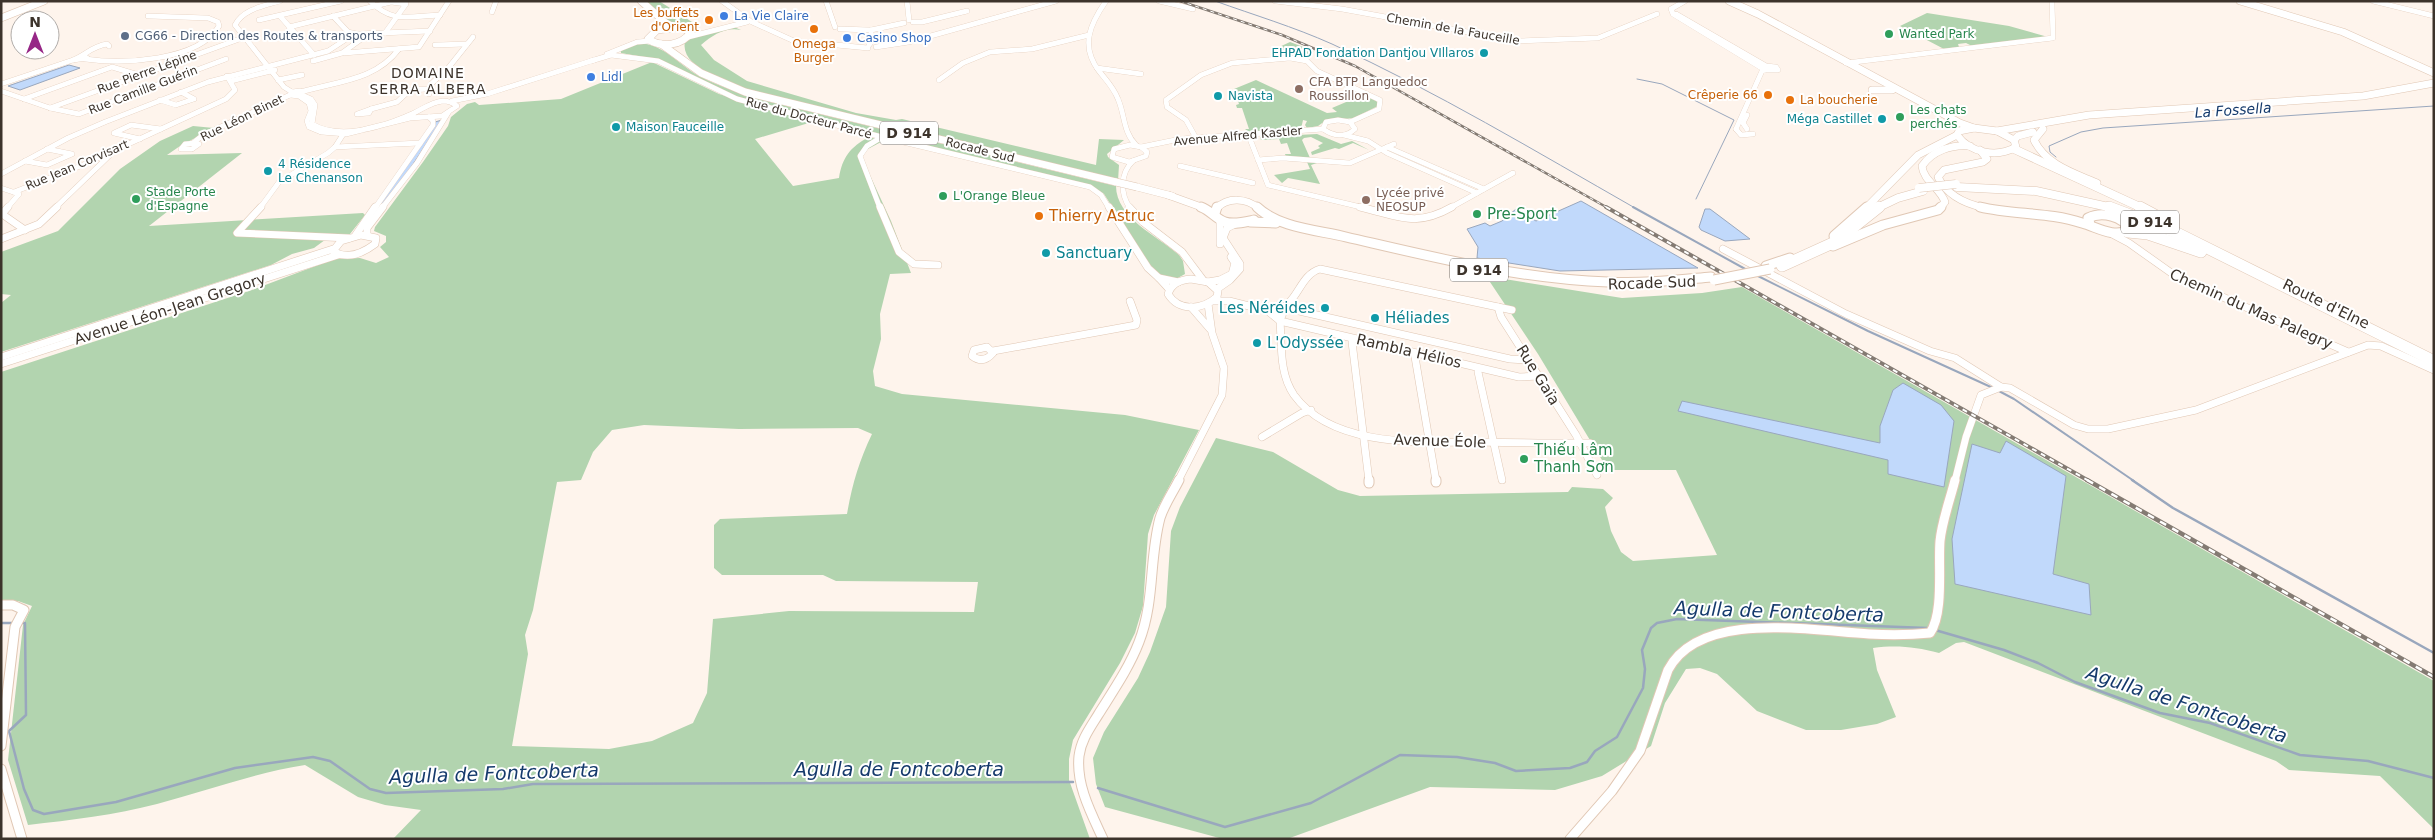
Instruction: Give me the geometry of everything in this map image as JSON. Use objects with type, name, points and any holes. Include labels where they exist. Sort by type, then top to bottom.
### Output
[{"type":"highway","points":[[2014,145],[2133,203],[2220,250]]},
{"type":"highway","name":"D 914","points":[[1857,217],[1882,200],[1921,190],[1957,185],[2010,185],[2076,196],[2140,214],[2220,250]]},
{"type":"highway","name":"D 914","points":[[1957,185],[2038,191],[2080,200],[2135,216],[2183,236],[2327,310]]},
{"type":"highway","name":"D 914","points":[[1782,266],[1829,245],[1874,210],[1921,190]]},
{"type":"highway","points":[[2125,233],[2148,234],[2223,260],[2327,310]]},
{"type":"highway","name":"Route d'Elne","points":[[2220,250],[2304,294],[2434,355]]},
{"type":"highway","name":"Route d'Elne","points":[[2327,310],[2434,361]]},
{"type":"main road","points":[[1,16],[30,1]]},
{"type":"main road","points":[[1,16],[34,1]]},
{"type":"main road","points":[[1,16],[43,1]]},
{"type":"main road","points":[[641,1],[667,24],[689,34],[680,41],[662,44],[649,39],[657,30],[658,25],[653,12]]},
{"type":"main road","points":[[2240,1],[2343,32],[2434,72]]},
{"type":"main road","points":[[2247,1],[2349,32],[2434,72]]},
{"type":"main road","points":[[1726,2],[1764,18],[1960,123],[1974,128],[1997,131],[2089,115],[2363,96],[2434,83]]},
{"type":"main road","points":[[657,30],[675,27]]},
{"type":"main road","points":[[680,41],[678,46],[682,58]]},
{"type":"main road","name":"D 914","points":[[662,44],[682,58]]},
{"type":"main road","name":"Rocade Sud","points":[[682,58],[706,75],[754,95],[1168,195],[1211,203],[1248,202],[1258,207],[1260,211],[1299,226],[1456,263],[1525,276],[1578,282],[1636,283],[1712,279]]},
{"type":"main road","points":[[1891,87],[1958,133],[1961,141],[1980,150],[1995,152],[2014,145],[2018,136],[2093,118],[2366,99],[2434,89]]},
{"type":"main road","points":[[1872,90],[1891,90],[1930,112]]},
{"type":"main road","name":"Rocade Sud","points":[[1768,268],[1825,242],[1857,217],[1918,156],[1958,133],[1974,128]]},
{"type":"main road","points":[[2043,129],[2034,140],[2036,146],[2046,156],[2133,203]]},
{"type":"main road","points":[[1997,131],[2014,145]]},
{"type":"main road","name":"Rocade Sud","points":[[1168,195],[1237,224],[1250,222],[1277,223],[1483,271],[1543,281],[1637,286],[1712,279],[1782,266],[1811,256],[1883,225],[1938,210],[1942,206],[1944,196],[1921,169],[1922,164],[1926,158],[1953,145],[1970,146]]},
{"type":"main road","points":[[1980,150],[1987,159],[1983,162],[1944,170],[1939,174],[1939,181],[1950,193],[1978,206],[2089,221],[2096,215],[2115,217],[2129,226],[2125,233],[2112,233],[2089,221],[1981,205],[1958,195],[1944,180],[1945,176],[1949,173],[1986,165],[1991,162],[1995,152]]},
{"type":"main road","points":[[1217,216],[1217,207],[1225,202]]},
{"type":"main road","points":[[1250,222],[1258,217],[1260,211]]},
{"type":"street","points":[[280,1],[254,9],[238,20],[236,25],[278,80],[306,100],[311,108],[307,121],[310,127],[318,131],[344,133],[448,114]]},
{"type":"street","points":[[260,20],[341,1]]},
{"type":"street","points":[[370,1],[387,16],[440,15]]},
{"type":"street","points":[[1,174],[80,132],[180,92],[342,53],[419,47],[449,1]]},
{"type":"street","points":[[492,12],[496,1]]},
{"type":"street","points":[[722,1],[750,22],[794,41],[855,48],[894,44],[1056,1]]},
{"type":"street","points":[[826,1],[837,28],[871,30],[909,21],[922,22],[967,10]]},
{"type":"street","points":[[907,1],[909,21]]},
{"type":"street","points":[[1159,1],[1193,9]]},
{"type":"street","name":"Chemin de la Fauceille","points":[[1276,1],[1329,7],[1518,42],[1598,38],[1657,14],[1673,12],[1691,1]]},
{"type":"street","points":[[1685,1],[1673,12],[1766,68]]},
{"type":"street","points":[[1846,63],[2053,38],[2050,30],[2054,13],[2052,1]]},
{"type":"street","points":[[2373,1],[2434,16]]},
{"type":"street","points":[[289,27],[391,2],[406,4],[385,33]]},
{"type":"street","points":[[1105,2],[1088,35],[1090,55],[1119,101],[1128,138],[1141,147],[1144,157],[1133,161],[1120,161]]},
{"type":"street","points":[[1,84],[84,58],[124,62],[164,56],[204,41],[215,34],[220,26],[218,22],[208,18],[148,16]]},
{"type":"street","points":[[280,16],[314,55]]},
{"type":"street","points":[[333,16],[348,32],[354,34],[368,35],[430,31]]},
{"type":"street","points":[[689,34],[750,22]]},
{"type":"street","points":[[871,30],[872,45]]},
{"type":"street","points":[[270,69],[334,48],[354,34]]},
{"type":"street","points":[[342,53],[368,35]]},
{"type":"street","points":[[939,80],[963,63],[990,52],[1032,49],[1088,35]]},
{"type":"street","name":"Rue Pierre Lépine","points":[[50,108],[245,37]]},
{"type":"street","points":[[427,104],[431,84],[449,67],[473,37]]},
{"type":"street","points":[[344,133],[335,147],[279,182],[253,218],[237,233],[283,233],[330,238],[367,235],[367,228],[416,163],[448,114],[457,106],[487,94],[563,71],[630,42],[649,39]]},
{"type":"street","points":[[570,68],[649,39]]},
{"type":"street","points":[[611,54],[630,42]]},
{"type":"street","points":[[84,58],[85,51],[94,46],[106,44],[109,46]]},
{"type":"street","points":[[435,45],[466,44]]},
{"type":"street","name":"Rue Camille Guérin","points":[[1,91],[50,108],[79,114],[228,61],[214,47]]},
{"type":"street","name":"Rue Léon Binet","points":[[194,143],[204,135],[296,93],[374,72],[390,63],[399,49]]},
{"type":"street","points":[[618,50],[618,54],[625,57]]},
{"type":"street","name":"Rue du Docteur Parcé","points":[[611,54],[658,61],[737,99],[882,137],[1090,187],[1101,195],[1148,268],[1169,289],[1168,294],[1171,301],[1191,307]]},
{"type":"street","points":[[1196,138],[1186,120],[1167,107],[1166,100],[1201,75],[1244,61],[1290,58],[1303,60],[1317,71],[1380,100],[1381,106],[1379,109],[1350,122],[1330,121],[1324,124],[1323,129],[1331,134],[1357,137],[1388,147],[1477,193]]},
{"type":"street","points":[[24,99],[112,68],[139,75]]},
{"type":"street","points":[[1097,68],[1141,74]]},
{"type":"street","points":[[1766,68],[1743,124],[1753,134],[1741,134],[1736,130],[1762,71],[1766,68]]},
{"type":"street","points":[[278,80],[302,74]]},
{"type":"street","name":"Rue Jean Corvisart","points":[[14,192],[84,165],[226,99],[235,90],[229,79]]},
{"type":"street","points":[[371,108],[397,102],[408,90],[429,92],[438,100],[448,101],[457,106]]},
{"type":"street","points":[[160,100],[176,104],[194,99],[180,92]]},
{"type":"street","points":[[296,93],[311,99],[315,106],[312,124],[322,130],[331,131],[364,128],[417,112],[427,104],[487,94]]},
{"type":"street","points":[[352,237],[433,125],[433,121],[417,112]]},
{"type":"street","points":[[1350,122],[1354,126],[1353,132]]},
{"type":"street","name":"Rue Jean Corvisart","points":[[140,139],[114,133],[131,124],[138,123],[161,128]]},
{"type":"street","name":"Avenue Alfred Kastler","points":[[1141,147],[1196,138],[1323,129]]},
{"type":"street","points":[[1344,135],[1353,132],[1484,189]]},
{"type":"street","points":[[1248,134],[1266,183]]},
{"type":"street","points":[[882,137],[866,146],[859,155],[895,243],[906,259],[914,264],[938,265]]},
{"type":"street","points":[[1124,145],[1128,138]]},
{"type":"street","points":[[335,147],[420,143]]},
{"type":"street","points":[[1125,170],[1120,161],[1111,154],[1114,149],[1124,145],[1141,147]]},
{"type":"street","points":[[1258,160],[1285,158],[1344,164],[1388,147]]},
{"type":"street","points":[[25,161],[47,165],[72,154],[48,149]]},
{"type":"street","points":[[1,239],[39,224],[114,151]]},
{"type":"street","points":[[1133,161],[1125,170],[1122,190],[1125,203],[1189,260],[1206,281],[1229,301]]},
{"type":"street","points":[[84,165],[98,166]]},
{"type":"street","points":[[1180,166],[1253,183],[1266,183],[1423,221],[1434,218],[1513,173]]},
{"type":"street","points":[[1,188],[20,196],[2,214],[25,230]]},
{"type":"street","points":[[1160,278],[1181,281],[1206,281],[1226,278],[1235,270],[1235,263],[1218,238],[1217,216]]},
{"type":"street","points":[[1103,839],[1093,817],[1079,774],[1078,756],[1082,741],[1128,664],[1143,634],[1151,605],[1156,533],[1161,515],[1222,395],[1224,368],[1212,333],[1211,303],[1218,291],[1237,276],[1240,268],[1236,256],[1223,238],[1227,228],[1237,224]]},
{"type":"street","name":"Chemin du Mas Palegry","points":[[2112,233],[2177,277],[2348,352]]},
{"type":"street","name":"Chemin du Mas Palegry","points":[[2125,233],[2129,243]]},
{"type":"street","name":"Avenue Léon-Jean Gregory","points":[[1,364],[338,255],[359,254],[375,244],[376,238],[367,235]]},
{"type":"street","name":"Avenue Léon-Jean Gregory","points":[[1,357],[334,247],[352,237]]},
{"type":"street","points":[[330,238],[335,253],[338,255]]},
{"type":"street","name":"Chemin du Mas Palegry","points":[[1723,249],[1846,314],[1930,351],[1955,358],[2000,387],[2010,388],[2022,393],[2074,425],[2088,429],[2108,429],[2196,410],[2261,387],[2348,352]]},
{"type":"street","points":[[1169,289],[1181,281],[1191,269],[1189,260]]},
{"type":"street","points":[[1269,311],[1270,315],[1278,319],[1283,315],[1283,309],[1312,272],[1320,269],[1512,310]]},
{"type":"street","points":[[1212,333],[1191,307],[1229,301],[1269,311],[1283,309]]},
{"type":"street","points":[[993,351],[1136,325],[1130,302]]},
{"type":"street","name":"Rue Gaïa","points":[[1498,307],[1501,317],[1580,443],[1597,475]]},
{"type":"street","name":"Rambla Hélios","points":[[1283,309],[1510,359],[1528,360]]},
{"type":"street","name":"Rambla Hélios","points":[[1278,319],[1519,377],[1539,376]]},
{"type":"street","name":"Avenue Éole","points":[[1278,319],[1283,370],[1286,380],[1298,397],[1311,410],[1336,425],[1364,435],[1404,442],[1590,443]]},
{"type":"street","points":[[1352,342],[1369,483]]},
{"type":"street","points":[[2348,352],[2368,345],[2381,346],[2434,370]]},
{"type":"street","points":[[1415,357],[1436,482]]},
{"type":"street","points":[[1478,372],[1502,480]]},
{"type":"street","points":[[1570,839],[1634,762],[1646,740],[1663,680],[1674,659],[1686,647],[1704,639],[1747,628],[1824,630],[1870,634],[1930,633],[1935,626],[1938,600],[1940,539],[1976,406],[1981,396],[2000,387]]},
{"type":"street","points":[[1262,437],[1302,413],[1311,410]]},
{"type":"street","points":[[1,605],[13,605],[24,610],[15,627],[1,746]]},
{"type":"street","points":[[1,769],[22,839]]},
{"type":"green space","points":[[646,1],[659,1],[692,22],[679,26],[668,21]]},
{"type":"green space","points":[[1927,13],[2009,26],[2048,37],[1972,46],[1966,43],[1958,44],[1959,47],[1944,49],[1900,26]]},
{"type":"green space","points":[[734,27],[741,30],[724,31],[701,45],[714,60],[747,81],[856,113],[896,120],[902,119],[1096,165],[1099,139],[1124,140],[1107,154],[1108,157],[1119,165],[1118,181],[751,92],[709,74],[690,60],[685,51],[685,42],[689,38]]},
{"type":"green space","points":[[1290,42],[1314,51],[1301,57],[1277,48]]},
{"type":"green space","points":[[638,43],[648,44],[664,51],[708,81],[762,100],[1116,186],[1118,197],[1130,217],[1179,255],[1183,261],[1185,274],[1176,279],[1160,275],[1151,268],[1104,194],[1092,186],[884,136],[739,98],[660,60],[621,53],[621,50]]},
{"type":"green space","points":[[652,62],[719,94],[812,122],[755,139],[793,186],[839,178],[842,165],[852,149],[869,137],[883,141],[866,150],[862,158],[891,221],[911,273],[890,274],[880,314],[881,339],[873,371],[875,386],[902,394],[1125,415],[1199,430],[1154,515],[1148,534],[1143,606],[1135,633],[1120,663],[1073,740],[1069,759],[1069,780],[1090,839],[393,839],[421,810],[385,805],[358,797],[305,765],[249,777],[141,808],[93,817],[28,825],[8,760],[23,625],[32,606],[18,601],[1,601],[1,372],[252,290],[334,259],[360,258],[376,263],[389,257],[380,247],[386,242],[386,236],[374,231],[375,227],[448,126],[451,117],[467,104],[475,102],[479,105],[561,99]],"holes":[[[644,425],[739,429],[858,428],[872,434],[856,473],[847,514],[720,519],[714,525],[714,568],[722,575],[823,575],[836,581],[978,582],[974,612],[789,611],[713,619],[707,693],[693,723],[652,741],[609,749],[512,746],[528,654],[525,635],[533,610],[557,482],[581,480],[593,452],[612,430]]]},
{"type":"green space","points":[[1256,80],[1327,113],[1337,112],[1332,108],[1365,94],[1379,103],[1378,106],[1354,118],[1325,121],[1318,126],[1307,128],[1305,125],[1307,121],[1303,120],[1301,129],[1249,132],[1245,129],[1249,129],[1242,108],[1237,108],[1236,105],[1239,104],[1234,89]]},
{"type":"green space","points":[[193,126],[214,128],[167,155],[242,153],[149,226],[363,213],[365,215],[350,234],[333,234],[314,248],[292,254],[271,265],[1,352],[1,303],[11,295],[1,294],[1,252],[58,231],[120,169],[160,141]]},
{"type":"green space","points":[[1317,134],[1341,144],[1352,141],[1369,150],[1353,143],[1339,149],[1335,148],[1312,155],[1311,152],[1320,148],[1318,146],[1323,143],[1311,137],[1302,140],[1310,158],[1286,157],[1285,154],[1291,154],[1287,143],[1281,144],[1279,139],[1261,140],[1260,137]]},
{"type":"green space","points":[[1307,162],[1317,163],[1311,165],[1320,184],[1288,178],[1282,183],[1274,175],[1310,169]]},
{"type":"green space","points":[[1486,276],[1622,298],[1702,293],[1742,287],[2434,681],[2434,829],[2380,776],[2289,770],[2276,761],[1964,642],[1956,643],[1939,653],[1906,647],[1873,648],[1877,670],[1896,717],[1877,724],[1841,730],[1806,730],[1757,711],[1717,674],[1700,668],[1686,669],[1665,703],[1651,746],[1602,776],[1555,790],[1430,787],[1287,839],[1223,839],[1105,807],[1096,784],[1093,758],[1104,732],[1138,678],[1150,652],[1166,607],[1171,531],[1180,507],[1216,438],[1273,452],[1338,490],[1360,496],[1568,492],[1572,487],[1603,489],[1613,498],[1605,507],[1611,531],[1621,552],[1633,561],[1717,555],[1676,470],[1608,470],[1538,354]]},
{"type":"water","points":[[69,65],[80,68],[20,90],[8,86]]},
{"type":"water","points":[[442,120],[408,172],[363,229],[435,122]]},
{"type":"water","points":[[1581,201],[1698,268],[1560,271],[1477,258],[1478,247],[1467,229],[1485,223],[1490,226],[1502,221],[1516,209],[1536,221]]},
{"type":"water","points":[[1705,209],[1710,209],[1750,239],[1725,241],[1701,230],[1699,227]]},
{"type":"water","points":[[1903,383],[1941,405],[1954,421],[1944,487],[1888,474],[1888,460],[1678,411],[1682,401],[1880,443],[1880,426],[1893,390]]},
{"type":"water","points":[[2006,441],[2066,476],[2053,574],[2089,584],[2091,615],[1955,584],[1952,539],[1972,444],[2000,453]]},
{"type":"waterway","points":[[1215,1],[1303,32],[1371,62],[1485,123],[1635,208]]},
{"type":"waterway","points":[[1637,79],[1662,84],[1734,120],[1696,199]]},
{"type":"waterway","name":"La Fossella","points":[[2056,157],[2050,152],[2049,146],[2081,132],[2103,128],[2434,106]]},
{"type":"waterway","points":[[1633,207],[1747,270]]},
{"type":"waterway","points":[[1758,276],[1868,331],[1993,388]]},
{"type":"waterway","points":[[1997,390],[2014,399],[2134,481]]},
{"type":"waterway","points":[[2132,480],[2173,508],[2434,653]]},
{"type":"waterway","name":"Agulla de Fontcoberta","points":[[1098,788],[1225,827],[1311,803],[1400,755],[1457,757],[1495,763],[1516,771],[1570,768],[1587,762],[1595,751],[1617,737],[1643,688],[1645,669],[1642,650],[1651,628],[1657,623],[1677,619],[1928,628]]},
{"type":"waterway","name":"Agulla de Fontcoberta","points":[[1,623],[14,623]]},
{"type":"waterway","name":"Agulla de Fontcoberta","points":[[21,623],[25,623],[26,715],[9,731],[24,789],[33,810],[44,814],[116,802],[235,768],[313,757],[330,761],[370,789],[386,793],[503,789],[533,784],[1073,782]]},
{"type":"waterway","name":"Agulla de Fontcoberta","points":[[1935,630],[2004,650],[2038,663],[2075,682],[2160,713],[2210,723],[2300,755],[2368,761],[2434,778]]},
{"type":"railway","points":[[1180,1],[1282,35],[1355,66],[1608,208]]},
{"type":"railway","points":[[1606,207],[2089,481]]},
{"type":"railway","points":[[2087,480],[2434,677]]},
{"type":"place","name":"La Vie Claire","points":[[724,16]]},
{"type":"place","name":"Les buffets d'Orient","points":[[709,20]]},
{"type":"place","name":"Omega Burger","points":[[814,29]]},
{"type":"place","name":"Wanted Park","points":[[1889,34]]},
{"type":"place","name":"CG66 - Direction des Routes & transports","points":[[125,36]]},
{"type":"place","name":"Casino Shop","points":[[847,38]]},
{"type":"place","name":"EHPAD Fondation Dantjou VIllaros","points":[[1484,53]]},
{"type":"place","name":"Lidl","points":[[591,77]]},
{"type":"place","name":"CFA BTP Languedoc Roussillon","points":[[1299,89]]},
{"type":"place","name":"Crêperie 66","points":[[1768,95]]},
{"type":"place","name":"Navista","points":[[1218,96]]},
{"type":"place","name":"La boucherie","points":[[1790,100]]},
{"type":"place","name":"Les chats perchés","points":[[1900,117]]},
{"type":"place","name":"Méga Castillet","points":[[1882,119]]},
{"type":"place","name":"Maison Fauceille","points":[[616,127]]},
{"type":"place","name":"4 Résidence Le Chenanson","points":[[268,171]]},
{"type":"place","name":"L'Orange Bleue","points":[[943,196]]},
{"type":"place","name":"Stade Porte d'Espagne","points":[[136,199]]},
{"type":"place","name":"Lycée privé NEOSUP","points":[[1366,200]]},
{"type":"place","name":"Pre-Sport","points":[[1477,214]]},
{"type":"place","name":"Thierry Astruc","points":[[1039,216]]},
{"type":"place","name":"Sanctuary","points":[[1046,253]]},
{"type":"place","name":"Les Néréides","points":[[1325,308]]},
{"type":"place","name":"Héliades","points":[[1375,318]]},
{"type":"place","name":"L'Odyssée","points":[[1257,343]]},
{"type":"place","name":"Thiếu Lâm Thanh Sơn","points":[[1524,459]]},
{"type":"district","name":"DOMAINE SERRA ALBERA","points":[[428,82]]}]
